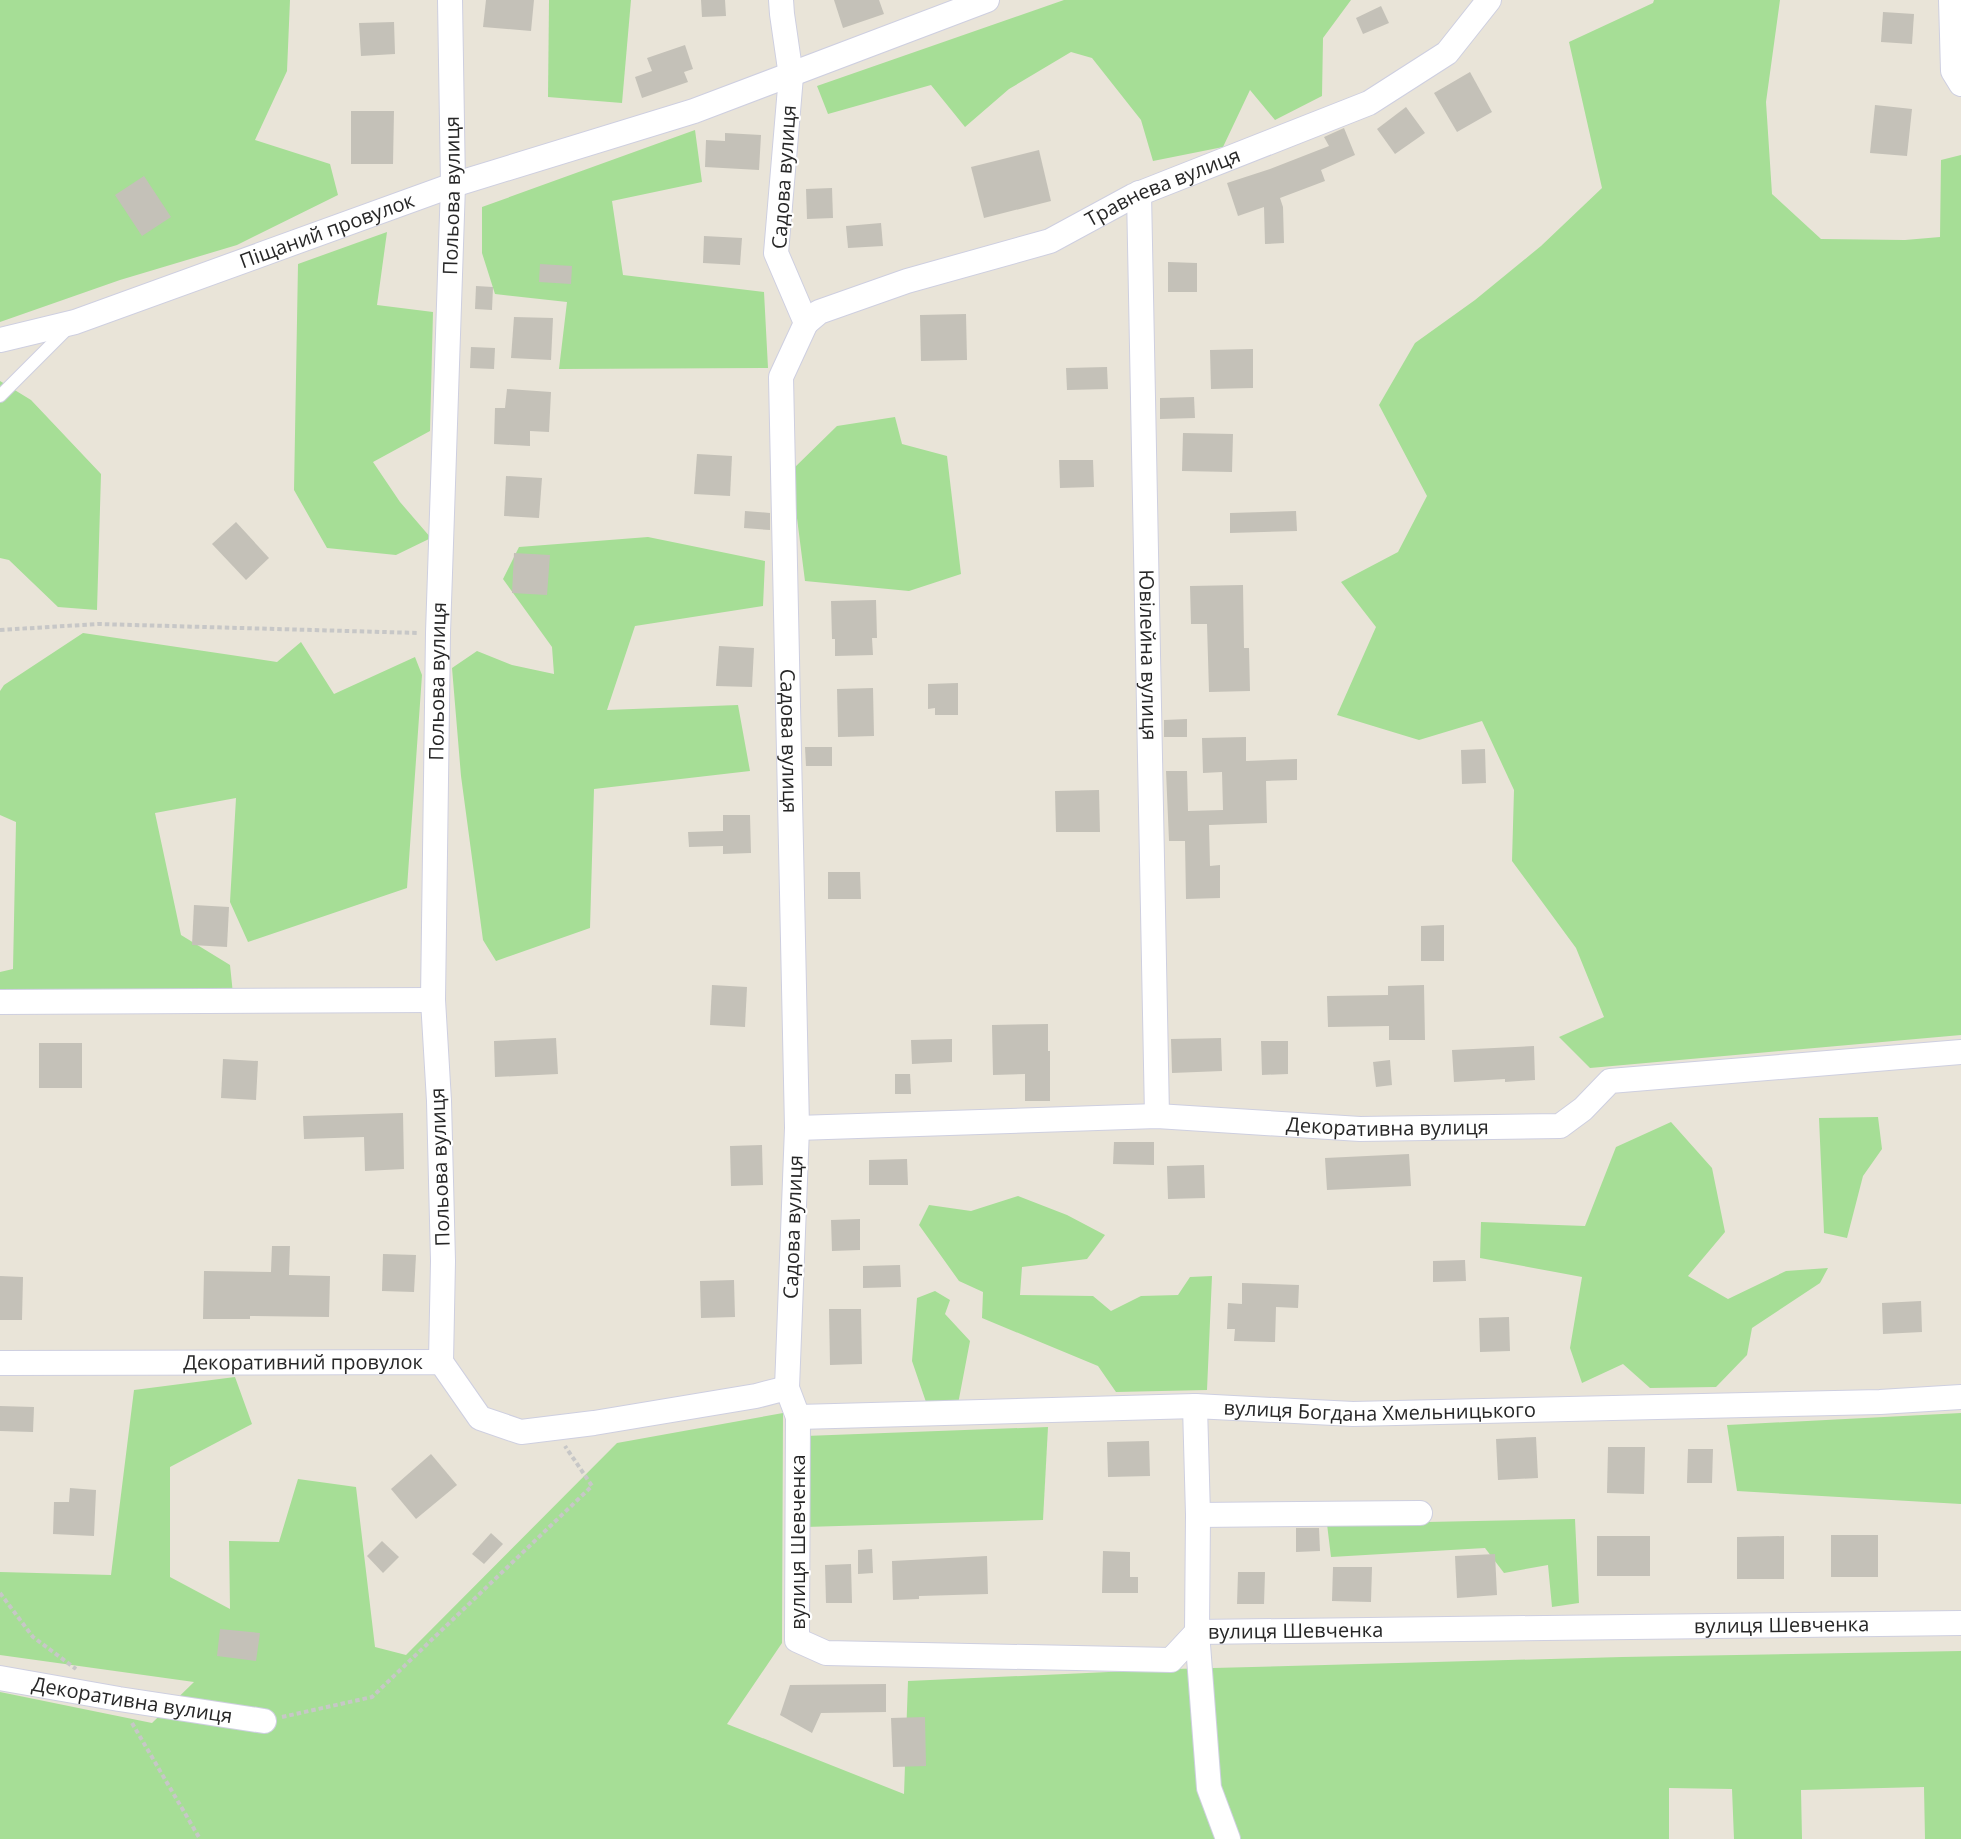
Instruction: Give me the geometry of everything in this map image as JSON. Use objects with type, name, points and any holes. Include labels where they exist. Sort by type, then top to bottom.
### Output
[{"type":"street","name":"Польова вулиця","points":[[441,1362],[443,1261],[439,1101],[433,1000],[438,633],[453,185],[450,0]]},
{"type":"street","name":"Садова вулиця","points":[[781,0],[791,75],[776,253],[806,322],[781,377],[797,1128],[788,1388],[798,1417]]},
{"type":"street","name":"Піщаний провулок","points":[[0,340],[75,322],[453,185],[694,111],[987,0]]},
{"type":"street","name":"Травнева вулиця","points":[[806,322],[819,312],[907,281],[1050,241],[1139,193],[1370,104],[1447,53],[1489,0]]},
{"type":"street","points":[[1951,0],[1957,78]]},
{"type":"street","name":"Ювілейна вулиця","points":[[1139,193],[1157,1116]]},
{"type":"street","points":[[0,1002],[433,1000]]},
{"type":"street","name":"Декоративна вулиця","points":[[797,1128],[1157,1116],[1360,1129],[1560,1126],[1583,1109],[1610,1081],[1961,1052]]},
{"type":"street","name":"Декоративний провулок","points":[[0,1363],[441,1362],[480,1418],[521,1432],[756,1396],[788,1388]]},
{"type":"street","name":"вулиця Богдана Хмельницького","points":[[798,1417],[1195,1406],[1353,1414],[1880,1402],[1961,1397]]},
{"type":"street","points":[[1195,1406],[1197,1632],[1209,1788],[1228,1839]]},
{"type":"street","name":"вулиця Шевченка","points":[[798,1417],[797,1640],[826,1653],[1171,1660],[1197,1632],[1961,1623]]},
{"type":"street","points":[[1197,1515],[1420,1513]]},
{"type":"street","name":"Декоративна вулиця","points":[[0,1678],[264,1721]]},
{"type":"lane","points":[[0,396],[75,322]]},
{"type":"path","points":[[0,630],[98,624],[438,633]]},
{"type":"path","points":[[264,1721],[372,1697],[592,1486],[553,1428]]},
{"type":"path","points":[[0,1593],[33,1637],[81,1672]]},
{"type":"path","points":[[119,1699],[200,1839]]},
{"type":"green space","points":[[0,0],[290,0],[287,71],[255,140],[330,164],[338,195],[237,245],[120,280],[0,322]]},
{"type":"green space","points":[[549,0],[631,0],[622,103],[548,97]]},
{"type":"green space","points":[[1064,0],[1351,0],[1323,38],[1322,96],[1275,120],[1250,90],[1223,147],[1153,161],[1141,120],[1092,58],[1071,52],[1009,89],[965,127],[931,85],[828,114],[817,86]]},
{"type":"green space","points":[[1654,0],[1780,0],[1766,102],[1772,194],[1821,239],[1905,240],[1940,237],[1941,160],[1961,155],[1961,1035],[1590,1068],[1559,1037],[1604,1017],[1576,948],[1512,861],[1514,790],[1482,721],[1419,740],[1337,715],[1376,627],[1341,582],[1398,552],[1427,496],[1379,405],[1415,343],[1475,300],[1541,246],[1602,188],[1569,42],[1653,3]]},
{"type":"green space","points":[[695,130],[702,182],[612,201],[623,275],[764,292],[768,368],[559,369],[567,302],[495,294],[482,253],[482,207]]},
{"type":"green space","points":[[387,232],[377,305],[433,312],[430,431],[373,462],[400,502],[431,538],[396,555],[327,548],[294,490],[298,264]]},
{"type":"green space","points":[[0,381],[31,400],[101,474],[97,610],[58,607],[9,560],[0,558]]},
{"type":"green space","points":[[895,417],[902,444],[947,456],[961,574],[909,591],[805,581],[791,471],[837,426]]},
{"type":"green space","points":[[648,537],[765,561],[763,606],[635,626],[607,710],[738,705],[750,771],[594,789],[590,928],[496,961],[483,940],[461,776],[452,668],[477,651],[512,665],[554,674],[552,647],[503,579],[519,547]]},
{"type":"green space","points":[[83,633],[277,662],[301,642],[334,694],[415,657],[422,675],[407,888],[248,942],[230,902],[236,798],[155,813],[181,935],[230,965],[233,994],[0,994],[0,972],[13,969],[16,822],[0,815],[0,691],[4,685]]},
{"type":"green space","points":[[1878,1117],[1882,1149],[1863,1176],[1847,1238],[1824,1233],[1819,1118]]},
{"type":"green space","points":[[1671,1122],[1712,1168],[1725,1232],[1688,1276],[1728,1299],[1786,1271],[1828,1268],[1820,1283],[1752,1328],[1747,1355],[1716,1387],[1650,1388],[1623,1364],[1582,1383],[1570,1348],[1582,1277],[1480,1258],[1481,1222],[1585,1226],[1616,1147]]},
{"type":"green space","points":[[1018,1196],[1067,1215],[1105,1235],[1087,1259],[1022,1267],[1020,1295],[1093,1296],[1111,1311],[1141,1296],[1178,1295],[1190,1277],[1212,1276],[1207,1390],[1116,1392],[1098,1366],[982,1318],[983,1292],[959,1281],[919,1225],[929,1205],[971,1211]]},
{"type":"green space","points":[[935,1291],[950,1300],[945,1314],[970,1341],[958,1404],[926,1402],[912,1361],[917,1298]]},
{"type":"green space","points":[[235,1377],[252,1424],[170,1467],[170,1577],[230,1609],[229,1541],[279,1542],[298,1479],[356,1487],[375,1647],[406,1655],[617,1443],[783,1413],[782,1643],[727,1724],[904,1794],[908,1681],[1174,1669],[1961,1651],[1961,1839],[1925,1839],[1924,1787],[1801,1790],[1802,1839],[1734,1839],[1732,1789],[1669,1788],[1669,1839],[0,1839],[0,1692],[152,1723],[194,1682],[0,1655],[0,1572],[111,1575],[134,1390]]},
{"type":"green space","points":[[1961,1413],[1961,1504],[1737,1491],[1727,1425]]},
{"type":"green space","points":[[1048,1427],[1043,1520],[805,1527],[805,1436]]},
{"type":"green space","points":[[1575,1519],[1579,1603],[1552,1607],[1548,1565],[1504,1573],[1485,1548],[1331,1557],[1327,1524]]},
{"type":"building","points":[[486,0],[534,0],[531,31],[483,27]]},
{"type":"building","points":[[701,0],[725,0],[726,16],[702,17]]},
{"type":"building","points":[[834,0],[879,0],[884,14],[843,28]]},
{"type":"building","points":[[1381,6],[1389,23],[1363,34],[1356,18]]},
{"type":"building","points":[[1883,12],[1914,14],[1912,44],[1881,42]]},
{"type":"building","points":[[394,22],[395,54],[361,56],[359,23]]},
{"type":"building","points":[[685,45],[693,69],[684,72],[688,82],[642,98],[635,77],[652,71],[647,58]]},
{"type":"building","points":[[1470,72],[1492,112],[1457,132],[1434,93]]},
{"type":"building","points":[[1875,105],[1912,109],[1907,156],[1870,153]]},
{"type":"building","points":[[1406,107],[1425,133],[1395,154],[1377,129]]},
{"type":"building","points":[[351,111],[394,111],[393,164],[351,164]]},
{"type":"building","points":[[1344,128],[1355,155],[1321,170],[1325,181],[1280,198],[1283,207],[1284,243],[1265,244],[1264,207],[1238,216],[1227,183],[1329,146],[1324,137]]},
{"type":"building","points":[[725,133],[761,135],[759,170],[705,167],[706,140],[725,141]]},
{"type":"building","points":[[1039,150],[1051,201],[984,218],[971,167]]},
{"type":"building","points":[[144,176],[171,217],[142,236],[115,195]]},
{"type":"building","points":[[832,188],[833,218],[807,219],[806,189]]},
{"type":"building","points":[[881,223],[883,246],[848,248],[846,226]]},
{"type":"building","points":[[704,236],[742,238],[740,265],[703,263]]},
{"type":"building","points":[[1168,262],[1197,263],[1197,292],[1168,292]]},
{"type":"building","points":[[540,264],[572,266],[571,284],[539,282]]},
{"type":"building","points":[[476,286],[493,287],[492,310],[475,309]]},
{"type":"building","points":[[966,314],[967,360],[921,361],[920,315]]},
{"type":"building","points":[[514,317],[553,318],[551,360],[511,358]]},
{"type":"building","points":[[471,347],[495,348],[494,369],[470,368]]},
{"type":"building","points":[[1253,349],[1253,388],[1211,389],[1210,350]]},
{"type":"building","points":[[1107,367],[1108,389],[1067,390],[1066,368]]},
{"type":"building","points":[[507,389],[551,392],[549,432],[530,431],[530,446],[494,444],[495,408],[505,408]]},
{"type":"building","points":[[1194,397],[1195,418],[1160,419],[1160,398]]},
{"type":"building","points":[[1183,433],[1233,434],[1232,472],[1182,471]]},
{"type":"building","points":[[697,454],[732,456],[730,496],[694,494]]},
{"type":"building","points":[[1059,460],[1093,460],[1094,487],[1060,488]]},
{"type":"building","points":[[506,476],[542,478],[539,518],[504,516]]},
{"type":"building","points":[[745,511],[770,513],[770,530],[744,528]]},
{"type":"building","points":[[1296,511],[1297,531],[1230,533],[1230,513]]},
{"type":"building","points":[[236,522],[269,558],[246,580],[212,544]]},
{"type":"building","points":[[514,553],[550,555],[547,595],[512,593]]},
{"type":"building","points":[[1243,585],[1244,648],[1249,648],[1250,691],[1209,692],[1207,624],[1191,624],[1190,586]]},
{"type":"building","points":[[876,600],[877,638],[872,638],[873,655],[835,656],[831,601]]},
{"type":"building","points":[[719,646],[754,648],[752,687],[716,686]]},
{"type":"building","points":[[958,683],[958,715],[935,715],[935,708],[928,709],[928,684]]},
{"type":"building","points":[[873,688],[874,736],[838,737],[837,689]]},
{"type":"building","points":[[1187,719],[1187,737],[1164,737],[1164,720]]},
{"type":"building","points":[[1246,737],[1246,761],[1297,759],[1297,780],[1266,781],[1267,823],[1209,825],[1210,866],[1220,865],[1220,898],[1186,899],[1185,841],[1169,841],[1166,771],[1187,771],[1188,811],[1223,810],[1222,772],[1203,773],[1202,738]]},
{"type":"building","points":[[805,747],[832,747],[832,766],[806,766]]},
{"type":"building","points":[[1485,749],[1486,783],[1462,784],[1461,750]]},
{"type":"building","points":[[1099,790],[1100,832],[1056,832],[1055,791]]},
{"type":"building","points":[[723,815],[750,815],[751,853],[723,854],[723,846],[689,847],[688,832],[723,831]]},
{"type":"building","points":[[828,872],[860,872],[861,899],[828,899]]},
{"type":"building","points":[[194,905],[229,907],[227,947],[192,945]]},
{"type":"building","points":[[1444,925],[1444,961],[1421,961],[1421,926]]},
{"type":"building","points":[[712,985],[747,987],[745,1027],[710,1025]]},
{"type":"building","points":[[1424,985],[1425,1040],[1389,1040],[1389,1026],[1328,1027],[1327,996],[1388,995],[1388,986]]},
{"type":"building","points":[[1048,1024],[1050,1101],[1025,1101],[1025,1074],[993,1075],[992,1025]]},
{"type":"building","points":[[556,1038],[558,1074],[495,1077],[494,1041]]},
{"type":"building","points":[[1221,1038],[1222,1071],[1172,1073],[1171,1039]]},
{"type":"building","points":[[952,1039],[952,1062],[912,1064],[911,1040]]},
{"type":"building","points":[[1261,1041],[1288,1041],[1288,1074],[1262,1075]]},
{"type":"building","points":[[39,1043],[82,1043],[82,1088],[39,1088]]},
{"type":"building","points":[[1534,1046],[1535,1080],[1454,1082],[1452,1050]]},
{"type":"building","points":[[223,1059],[258,1061],[256,1100],[221,1098]]},
{"type":"building","points":[[1390,1060],[1392,1085],[1376,1087],[1373,1062]]},
{"type":"building","points":[[895,1074],[910,1074],[911,1094],[895,1094]]},
{"type":"building","points":[[403,1113],[404,1169],[365,1171],[364,1137],[304,1139],[303,1116]]},
{"type":"building","points":[[1114,1142],[1154,1142],[1154,1165],[1113,1164]]},
{"type":"building","points":[[762,1145],[763,1185],[731,1186],[730,1146]]},
{"type":"building","points":[[1409,1154],[1411,1186],[1327,1190],[1325,1158]]},
{"type":"building","points":[[907,1159],[908,1185],[869,1185],[869,1160]]},
{"type":"building","points":[[1204,1165],[1205,1198],[1168,1199],[1167,1166]]},
{"type":"building","points":[[860,1219],[860,1250],[832,1251],[831,1220]]},
{"type":"building","points":[[272,1246],[290,1246],[289,1275],[330,1276],[329,1317],[250,1316],[250,1319],[203,1319],[204,1271],[271,1272]]},
{"type":"building","points":[[383,1254],[416,1255],[414,1292],[382,1291]]},
{"type":"building","points":[[1465,1260],[1466,1281],[1433,1282],[1433,1261]]},
{"type":"building","points":[[900,1265],[901,1287],[863,1288],[863,1266]]},
{"type":"building","points":[[0,1276],[23,1277],[22,1320],[0,1320]]},
{"type":"building","points":[[734,1280],[735,1317],[701,1318],[700,1281]]},
{"type":"building","points":[[1242,1283],[1299,1285],[1298,1308],[1276,1307],[1275,1342],[1234,1341],[1235,1329],[1227,1329],[1228,1303],[1242,1304]]},
{"type":"building","points":[[1921,1301],[1922,1332],[1883,1334],[1882,1303]]},
{"type":"building","points":[[829,1309],[861,1309],[862,1364],[830,1365]]},
{"type":"building","points":[[1509,1317],[1510,1351],[1480,1352],[1479,1318]]},
{"type":"building","points":[[0,1406],[34,1407],[33,1432],[0,1431]]},
{"type":"building","points":[[1536,1437],[1538,1478],[1498,1480],[1496,1439]]},
{"type":"building","points":[[1149,1441],[1150,1476],[1108,1477],[1107,1442]]},
{"type":"building","points":[[1608,1447],[1645,1447],[1644,1494],[1607,1493]]},
{"type":"building","points":[[1688,1449],[1713,1449],[1712,1483],[1687,1483]]},
{"type":"building","points":[[431,1454],[457,1485],[416,1519],[391,1489]]},
{"type":"building","points":[[70,1488],[96,1490],[94,1536],[53,1534],[54,1502],[69,1502]]},
{"type":"building","points":[[1296,1528],[1319,1528],[1320,1551],[1296,1552]]},
{"type":"building","points":[[491,1533],[503,1544],[484,1564],[472,1554]]},
{"type":"building","points":[[1831,1535],[1878,1535],[1878,1577],[1831,1577]]},
{"type":"building","points":[[1597,1536],[1650,1536],[1650,1576],[1597,1576]]},
{"type":"building","points":[[1784,1536],[1784,1579],[1737,1579],[1737,1537]]},
{"type":"building","points":[[382,1541],[399,1557],[383,1573],[367,1556]]},
{"type":"building","points":[[872,1549],[873,1573],[858,1574],[858,1550]]},
{"type":"building","points":[[1103,1551],[1130,1552],[1130,1577],[1138,1577],[1138,1593],[1102,1593]]},
{"type":"building","points":[[1495,1554],[1497,1595],[1457,1598],[1455,1556]]},
{"type":"building","points":[[987,1556],[988,1594],[919,1596],[919,1599],[893,1600],[892,1561]]},
{"type":"building","points":[[851,1564],[852,1603],[826,1603],[825,1565]]},
{"type":"building","points":[[1333,1567],[1372,1567],[1371,1602],[1332,1601]]},
{"type":"building","points":[[1238,1572],[1265,1572],[1264,1604],[1237,1604]]},
{"type":"building","points":[[220,1629],[260,1633],[256,1661],[217,1656]]},
{"type":"building","points":[[886,1684],[886,1712],[821,1713],[812,1733],[780,1715],[790,1685]]},
{"type":"building","points":[[925,1717],[926,1766],[893,1767],[891,1718]]}]
